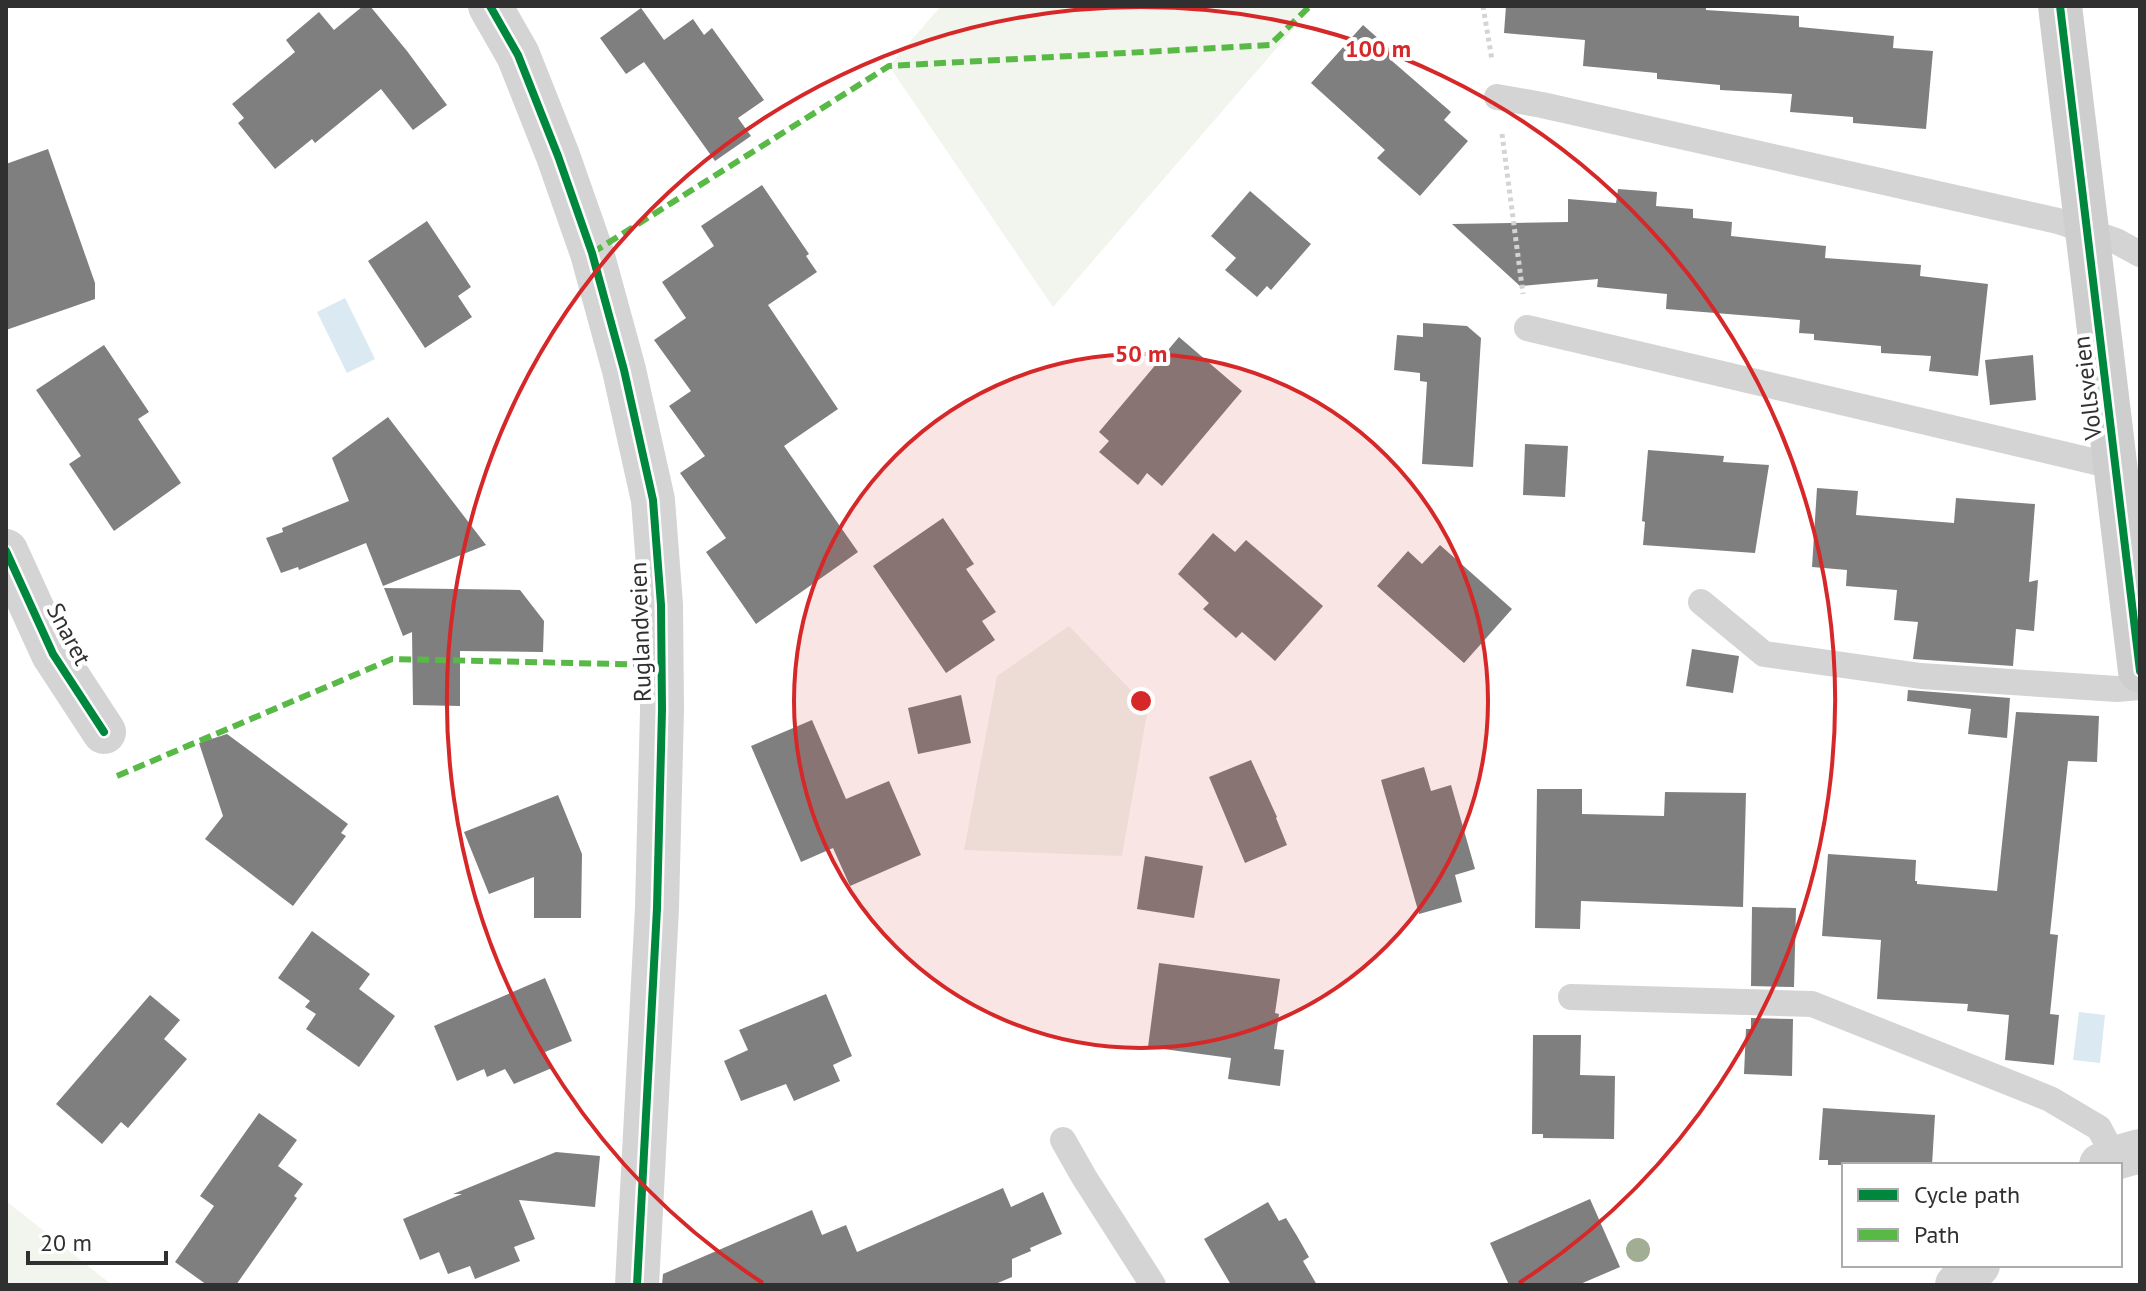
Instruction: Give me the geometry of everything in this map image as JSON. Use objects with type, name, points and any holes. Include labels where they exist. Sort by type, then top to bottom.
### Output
[{"type":"main road","name":"Vollsveien","points":[[2060,6],[2140,671]]},
{"type":"street","name":"Ruglandveien","points":[[490,6],[518,55],[592,253],[624,370],[653,500],[661,605],[662,710],[657,908],[637,1285]]},
{"type":"street","name":"Snaret","points":[[6,551],[53,654],[104,732]]},
{"type":"street","points":[[1957,1285],[1976,1267]]},
{"type":"lane","points":[[1497,97],[2028,214],[2088,231],[2140,254]]},
{"type":"lane","points":[[1527,328],[2117,467]]},
{"type":"lane","points":[[1701,602],[1764,654],[1921,676],[2117,689],[2140,687]]},
{"type":"lane","points":[[1571,997],[1812,1004],[2050,1099],[2099,1128],[2119,1158]]},
{"type":"lane","points":[[1063,1140],[1153,1285]]},
{"type":"path","points":[[1483,6],[1527,328]]},
{"type":"shaded area","points":[[941,6],[1313,6],[1053,307],[889,66]]},
{"type":"shaded area","points":[[345,298],[375,359],[347,373],[317,312]]},
{"type":"shaded area","points":[[1069,626],[1148,708],[1122,856],[964,850],[997,676]]},
{"type":"shaded area","points":[[2079,1012],[2105,1015],[2100,1063],[2073,1060]]},
{"type":"shaded area","points":[[6,1201],[112,1285],[6,1285]]},
{"type":"building","points":[[363,6],[370,6],[447,105],[413,130],[381,89],[315,143],[312,139],[275,169],[238,123],[244,118],[232,104],[295,52],[286,40],[319,12],[334,30]]},
{"type":"building","points":[[1506,6],[1706,6],[1706,10],[1799,16],[1799,27],[1894,36],[1893,48],[1933,51],[1926,129],[1853,123],[1853,117],[1790,112],[1792,94],[1720,90],[1720,85],[1657,79],[1657,73],[1583,66],[1585,40],[1504,33]]},
{"type":"building","points":[[641,8],[664,40],[693,19],[704,35],[712,28],[764,100],[738,118],[751,136],[715,161],[644,62],[626,74],[600,38]]},
{"type":"building","points":[[1363,25],[1397,55],[1392,61],[1451,112],[1444,120],[1468,141],[1420,196],[1377,158],[1385,150],[1311,83]]},
{"type":"building","points":[[48,149],[95,283],[95,299],[6,330],[6,164]]},
{"type":"building","points":[[762,185],[809,254],[806,256],[817,272],[768,305],[838,409],[784,446],[858,552],[756,624],[706,552],[726,538],[680,473],[705,456],[669,406],[691,391],[654,340],[686,318],[662,282],[714,246],[701,226]]},
{"type":"building","points":[[1618,189],[1657,192],[1656,206],[1693,209],[1693,218],[1732,222],[1731,236],[1826,246],[1825,258],[1921,265],[1920,276],[1988,284],[1978,376],[1929,371],[1931,356],[1881,353],[1881,346],[1814,340],[1814,334],[1799,333],[1800,320],[1666,309],[1667,294],[1597,287],[1598,279],[1520,286],[1452,224],[1568,222],[1568,199],[1616,203]]},
{"type":"building","points":[[1250,191],[1311,244],[1271,290],[1267,286],[1257,297],[1225,270],[1236,258],[1211,236]]},
{"type":"building","points":[[427,221],[471,287],[458,296],[472,317],[425,348],[368,261]]},
{"type":"building","points":[[1423,323],[1467,326],[1481,338],[1473,467],[1422,464],[1427,382],[1420,381],[1420,373],[1394,370],[1397,335],[1423,337]]},
{"type":"building","points":[[1179,337],[1242,391],[1162,486],[1147,473],[1138,485],[1099,452],[1109,441],[1099,432]]},
{"type":"building","points":[[104,345],[149,412],[138,419],[181,483],[114,531],[69,464],[81,456],[36,390]]},
{"type":"building","points":[[2033,355],[2036,400],[1990,405],[1985,360]]},
{"type":"building","points":[[388,417],[486,545],[383,586],[366,543],[299,570],[298,567],[281,573],[266,538],[283,532],[282,528],[349,501],[332,458]]},
{"type":"building","points":[[1525,444],[1568,446],[1565,497],[1523,495]]},
{"type":"building","points":[[1648,450],[1724,456],[1723,462],[1769,465],[1755,553],[1643,545]]},
{"type":"building","points":[[1817,488],[1858,491],[1856,515],[1954,523],[1956,498],[2035,504],[2029,582],[2038,580],[2034,631],[2016,629],[2013,666],[1913,659],[1918,622],[1894,620],[1897,590],[1846,586],[1847,570],[1812,567]]},
{"type":"building","points":[[943,518],[974,564],[966,569],[996,612],[982,621],[995,640],[946,673],[873,566]]},
{"type":"building","points":[[1213,533],[1235,552],[1246,540],[1323,606],[1275,661],[1242,632],[1236,638],[1203,609],[1209,603],[1178,574]]},
{"type":"building","points":[[1440,545],[1512,609],[1464,663],[1377,586],[1408,551],[1422,564]]},
{"type":"building","points":[[384,588],[520,590],[544,621],[543,652],[460,651],[460,706],[413,705],[412,632],[403,636]]},
{"type":"building","points":[[1692,649],[1739,656],[1733,693],[1686,686]]},
{"type":"building","points":[[1908,690],[2010,698],[2007,738],[1968,734],[1971,709],[1907,701]]},
{"type":"building","points":[[961,695],[971,743],[918,754],[908,708]]},
{"type":"building","points":[[2016,712],[2099,716],[2097,762],[2068,761],[2050,934],[2058,935],[2050,1014],[2059,1015],[2054,1065],[2005,1060],[2009,1015],[1967,1011],[1968,1004],[1877,999],[1881,940],[1822,936],[1828,854],[1916,860],[1917,884],[1997,891]]},
{"type":"building","points":[[812,720],[846,799],[889,781],[921,855],[850,886],[833,848],[801,862],[751,746]]},
{"type":"building","points":[[227,734],[348,824],[341,833],[346,836],[293,906],[205,839],[223,816],[199,743]]},
{"type":"building","points":[[1251,760],[1287,845],[1245,863],[1209,777]]},
{"type":"building","points":[[1424,767],[1431,791],[1451,785],[1475,869],[1455,875],[1462,902],[1419,914],[1381,780]]},
{"type":"building","points":[[1537,789],[1582,789],[1582,814],[1664,816],[1665,792],[1746,793],[1743,907],[1581,901],[1580,929],[1535,928]]},
{"type":"building","points":[[558,795],[582,854],[581,918],[534,918],[534,877],[489,894],[464,832]]},
{"type":"building","points":[[1145,856],[1203,866],[1194,918],[1137,909]]},
{"type":"building","points":[[1752,907],[1796,908],[1794,987],[1751,986]]},
{"type":"building","points":[[312,931],[370,974],[359,989],[395,1016],[359,1067],[306,1029],[316,1014],[305,1007],[310,1001],[278,978]]},
{"type":"building","points":[[1159,963],[1280,979],[1274,1049],[1284,1050],[1280,1086],[1228,1079],[1231,1058],[1148,1047]]},
{"type":"building","points":[[545,978],[572,1041],[545,1052],[552,1068],[514,1084],[505,1069],[487,1077],[484,1069],[457,1081],[434,1026]]},
{"type":"building","points":[[826,994],[852,1056],[833,1065],[840,1081],[794,1101],[786,1084],[741,1101],[724,1061],[748,1050],[739,1030]]},
{"type":"building","points":[[150,995],[180,1020],[164,1039],[187,1059],[128,1128],[121,1122],[102,1144],[56,1104]]},
{"type":"building","points":[[1751,1018],[1793,1019],[1792,1076],[1744,1074],[1746,1029],[1751,1029]]},
{"type":"building","points":[[1533,1035],[1581,1035],[1580,1075],[1615,1076],[1614,1139],[1543,1138],[1543,1134],[1532,1134]]},
{"type":"building","points":[[1823,1108],[1935,1115],[1932,1163],[1828,1165],[1828,1160],[1819,1160]]},
{"type":"building","points":[[259,1113],[297,1140],[278,1166],[303,1184],[294,1196],[297,1198],[236,1285],[207,1285],[175,1262],[214,1206],[200,1196]]},
{"type":"building","points":[[556,1152],[600,1156],[595,1207],[519,1200],[535,1239],[514,1247],[520,1261],[475,1279],[470,1266],[448,1274],[439,1252],[420,1260],[403,1219],[462,1194],[453,1194]]},
{"type":"building","points":[[1003,1188],[1011,1207],[1043,1192],[1062,1234],[1012,1259],[1012,1277],[993,1285],[662,1285],[663,1274],[812,1210],[822,1235],[846,1225],[857,1252]]},
{"type":"building","points":[[1590,1199],[1620,1267],[1578,1285],[1509,1285],[1490,1243]]},
{"type":"building","points":[[1268,1202],[1279,1221],[1286,1218],[1297,1236],[1309,1257],[1303,1261],[1317,1285],[1231,1285],[1204,1239]]},
{"type":"marked path","points":[[592,253],[889,66],[1270,45],[1310,6]]},
{"type":"marked path","points":[[117,776],[392,659],[662,665]]},
{"type":"cycle path","points":[[490,6],[518,55],[592,253],[624,370],[653,500],[661,605],[662,710],[657,908],[637,1285]]},
{"type":"cycle path","points":[[2060,6],[2140,671]]},
{"type":"cycle path","points":[[6,551],[53,654],[104,732]]}]
